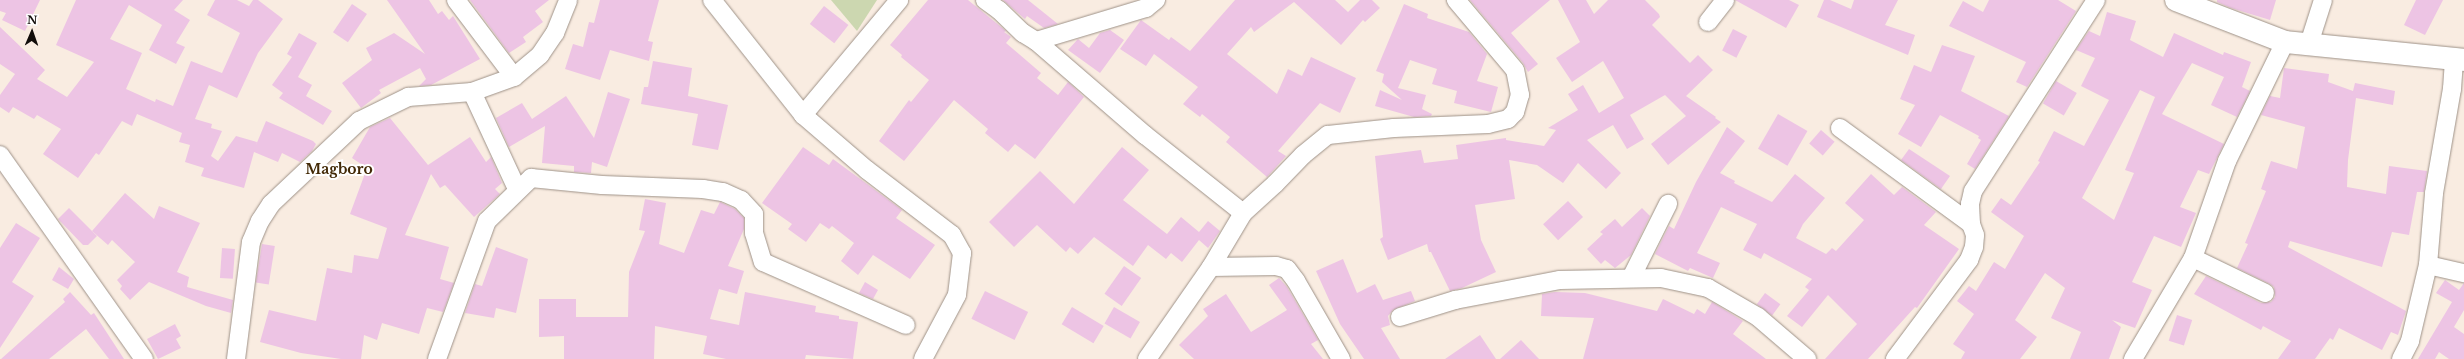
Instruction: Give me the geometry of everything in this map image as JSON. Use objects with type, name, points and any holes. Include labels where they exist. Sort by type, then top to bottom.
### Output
[{"type":"street","points":[[456,0],[514,77]]},
{"type":"street","points":[[236,359],[252,242],[260,221],[271,204],[359,121],[408,97],[472,92],[514,77],[540,55],[555,33],[568,0]]},
{"type":"street","points":[[712,0],[802,115],[867,170],[952,235],[962,253],[957,295],[924,359]]},
{"type":"street","points":[[802,115],[899,0]]},
{"type":"street","points":[[985,0],[999,10],[1023,33],[1036,41],[1145,135],[1243,213]]},
{"type":"street","points":[[1036,41],[1146,8],[1156,0]]},
{"type":"street","points":[[1147,359],[1211,267],[1243,213],[1276,184],[1303,154],[1328,135],[1394,128],[1488,124],[1508,119],[1515,112],[1520,95],[1515,70],[1456,0]]},
{"type":"street","points":[[1708,22],[1725,0]]},
{"type":"street","points":[[1895,359],[1969,260],[1974,247],[1975,235],[1971,224],[1970,204],[1972,191],[2096,0]]},
{"type":"street","points":[[2176,0],[2285,42],[2459,59],[2452,89],[2434,194],[2428,265],[2410,341],[2401,359]]},
{"type":"street","points":[[2309,44],[2323,0]]},
{"type":"street","points":[[2133,359],[2193,258],[2227,161],[2285,42]]},
{"type":"street","points":[[472,92],[518,189]]},
{"type":"street","points":[[1840,128],[1971,224]]},
{"type":"street","points":[[0,155],[144,359]]},
{"type":"street","points":[[437,359],[487,221],[518,189],[531,178],[602,185],[703,189],[724,192],[741,200],[754,214],[754,233],[759,254],[763,262],[906,325]]},
{"type":"street","points":[[1631,278],[1668,204]]},
{"type":"street","points":[[2193,258],[2265,293]]},
{"type":"street","points":[[1211,267],[1270,265],[1286,269],[1296,281],[1341,359]]},
{"type":"street","points":[[2428,265],[2464,273]]},
{"type":"street","points":[[1400,317],[1455,300],[1560,280],[1661,278],[1708,288],[1758,316],[1807,359]]},
{"type":"green space","points":[[831,0],[877,0],[857,31]]},
{"type":"building","points":[[0,0],[40,0],[25,31],[2,20],[6,13],[0,11]]},
{"type":"building","points":[[76,0],[183,0],[174,10],[190,20],[176,43],[185,47],[176,64],[149,50],[162,25],[129,5],[110,39],[142,53],[126,89],[155,102],[156,99],[173,106],[191,61],[222,73],[240,33],[207,15],[215,0],[237,0],[249,6],[253,0],[258,0],[283,19],[258,53],[237,98],[209,85],[195,119],[212,124],[211,128],[222,131],[211,156],[218,161],[236,136],[257,142],[256,145],[266,121],[313,141],[316,144],[312,151],[300,162],[282,153],[278,162],[254,152],[244,188],[201,176],[204,168],[185,162],[190,145],[179,142],[182,133],[137,114],[132,126],[122,121],[99,155],[96,153],[78,178],[43,154],[61,129],[37,115],[34,119],[13,107],[9,113],[0,107],[0,95],[15,74],[0,64],[0,27],[45,70],[37,79],[67,97],[94,62],[56,45]]},
{"type":"building","points":[[387,0],[429,0],[438,14],[442,11],[449,20],[453,16],[480,59],[431,85],[419,86],[426,79],[420,68],[379,90],[381,93],[361,108],[342,83],[372,60],[366,48],[394,33],[425,54]]},
{"type":"building","points":[[470,0],[549,0],[535,11],[543,22],[523,37],[526,42],[509,53]]},
{"type":"building","points":[[600,0],[659,0],[648,41],[653,42],[649,61],[610,50],[600,80],[565,69],[573,44],[583,47],[589,22],[594,23]]},
{"type":"building","points":[[928,0],[968,0],[1006,31],[1004,32],[1011,37],[1006,43],[1041,73],[1037,78],[1058,95],[1068,82],[1084,97],[1035,159],[1015,144],[1008,152],[985,133],[988,129],[954,100],[904,161],[879,141],[909,100],[911,102],[929,80],[901,57],[902,55],[890,45]]},
{"type":"building","points":[[1003,0],[1028,0],[1058,24],[1044,28],[1027,16],[1025,19]]},
{"type":"building","points":[[1235,0],[1335,0],[1348,12],[1360,0],[1372,0],[1380,8],[1365,22],[1363,20],[1341,45],[1294,2],[1254,32],[1251,27],[1227,54],[1277,94],[1288,69],[1302,76],[1311,57],[1356,78],[1340,113],[1320,103],[1278,151],[1286,156],[1267,177],[1226,142],[1230,137],[1202,114],[1200,117],[1183,104],[1198,87],[1154,54],[1146,66],[1120,49],[1141,20],[1169,40],[1171,37],[1190,51]]},
{"type":"building","points":[[1470,0],[1550,0],[1511,33],[1538,64],[1528,72],[1523,63]]},
{"type":"building","points":[[1558,0],[1586,0],[1594,14],[1608,0],[1645,0],[1659,14],[1660,17],[1652,25],[1690,63],[1698,55],[1713,70],[1686,96],[1721,122],[1668,165],[1651,144],[1686,116],[1665,95],[1630,115],[1644,139],[1627,149],[1613,125],[1587,140],[1621,173],[1606,189],[1578,163],[1563,183],[1537,165],[1509,160],[1515,199],[1475,205],[1481,240],[1496,272],[1462,288],[1450,291],[1431,252],[1429,252],[1427,244],[1388,260],[1380,239],[1383,237],[1375,156],[1421,150],[1424,163],[1458,159],[1456,145],[1506,138],[1506,140],[1544,146],[1556,130],[1548,128],[1578,110],[1568,94],[1583,85],[1599,113],[1624,98],[1603,61],[1572,82],[1556,58],[1580,42]]},
{"type":"building","points":[[1735,0],[1789,0],[1799,5],[1786,28]]},
{"type":"building","points":[[1824,0],[1830,0],[1851,9],[1854,0],[1898,0],[1885,25],[1915,35],[1908,55],[1817,17]]},
{"type":"building","points":[[1989,0],[2058,0],[2076,11],[2027,87],[2016,82],[2026,62],[1949,26],[1963,1],[1983,12]]},
{"type":"building","points":[[2217,0],[2276,0],[2270,20],[2231,8],[2217,2]]},
{"type":"building","points":[[2416,0],[2443,0],[2425,35],[2404,25]]},
{"type":"building","points":[[352,4],[367,14],[348,42],[333,32]]},
{"type":"building","points":[[1404,4],[1428,14],[1427,18],[1469,32],[1487,54],[1477,81],[1498,87],[1491,112],[1454,103],[1457,91],[1432,84],[1437,69],[1410,60],[1398,88],[1426,95],[1422,109],[1432,114],[1431,116],[1414,117],[1375,106],[1380,90],[1402,100],[1382,82],[1384,74],[1376,71]]},
{"type":"building","points":[[824,6],[848,25],[834,43],[810,24]]},
{"type":"building","points":[[2107,12],[2136,21],[2130,40],[2163,57],[2174,33],[2223,55],[2224,52],[2251,62],[2242,87],[2250,91],[2237,117],[2211,105],[2224,77],[2192,63],[2162,114],[2224,144],[2209,174],[2198,170],[2180,207],[2196,213],[2181,247],[2154,236],[2132,282],[2152,290],[2135,328],[2112,320],[2121,327],[2109,359],[2070,359],[2081,332],[2051,318],[2065,288],[2045,273],[2015,320],[2037,337],[2020,359],[1961,359],[1965,352],[1953,344],[1974,314],[1957,301],[1969,286],[1976,291],[1994,262],[2005,269],[2024,236],[1991,212],[2001,198],[2011,205],[2040,162],[2038,161],[2054,131],[2084,146],[2109,100],[2081,86],[2095,58],[2076,50],[2089,31],[2100,36]],"holes":[[[2140,90],[2155,97],[2125,170],[2134,173],[2114,220],[2082,198]]]},
{"type":"building","points":[[1733,29],[1747,36],[1736,58],[1722,50]]},
{"type":"building","points":[[1110,30],[1124,40],[1100,73],[1068,50],[1078,39],[1089,48],[1100,33]]},
{"type":"building","points":[[299,33],[317,43],[298,77],[312,85],[306,96],[332,111],[323,125],[279,98],[283,93],[272,85],[292,57],[287,54]]},
{"type":"building","points":[[1942,45],[1975,56],[1961,91],[2009,116],[1975,169],[1967,164],[1981,140],[1978,138],[1979,136],[1940,115],[1921,147],[1898,134],[1915,105],[1900,99],[1914,65],[1931,72]]},
{"type":"building","points":[[653,61],[692,68],[688,96],[728,105],[718,150],[692,145],[698,114],[641,104],[644,87],[648,87]]},
{"type":"building","points":[[2284,68],[2329,74],[2328,82],[2353,91],[2355,83],[2395,91],[2393,105],[2356,98],[2348,160],[2347,187],[2386,194],[2389,166],[2427,171],[2424,192],[2417,192],[2409,235],[2392,232],[2382,267],[2290,241],[2288,247],[2406,311],[2398,335],[2391,332],[2382,350],[2339,328],[2333,340],[2330,338],[2315,359],[2278,359],[2291,341],[2263,326],[2261,330],[2194,294],[2206,276],[2261,303],[2271,302],[2275,297],[2274,287],[2237,268],[2248,244],[2245,243],[2266,191],[2261,189],[2271,161],[2297,169],[2305,127],[2261,115],[2270,96],[2280,98]]},
{"type":"building","points":[[2056,81],[2077,93],[2064,116],[2043,104]]},
{"type":"building","points":[[608,92],[630,99],[607,167],[592,162],[591,173],[574,172],[574,166],[542,163],[545,126],[509,147],[496,118],[522,103],[532,119],[566,96],[594,138]]},
{"type":"building","points":[[1778,114],[1807,131],[1787,166],[1758,149]]},
{"type":"building","points":[[390,118],[428,165],[470,137],[486,162],[491,157],[502,183],[495,189],[500,194],[474,217],[445,185],[440,188],[431,174],[405,235],[449,247],[440,279],[454,283],[443,312],[427,308],[419,334],[382,323],[377,340],[364,335],[361,359],[341,359],[301,353],[260,342],[269,310],[316,321],[327,268],[352,273],[354,255],[378,259],[387,228],[350,214],[367,168],[352,158],[370,127]]},
{"type":"building","points":[[1727,127],[1745,141],[1720,173],[1735,181],[1734,183],[1772,202],[1795,174],[1825,198],[1803,224],[1796,238],[1826,254],[1832,248],[1836,251],[1864,220],[1845,203],[1871,174],[1894,195],[1902,187],[1936,212],[1924,225],[1959,249],[1917,308],[1915,307],[1868,359],[1825,359],[1857,324],[1828,295],[1802,327],[1787,316],[1809,290],[1805,287],[1812,279],[1764,253],[1761,259],[1743,250],[1757,224],[1721,207],[1697,253],[1720,263],[1713,278],[1690,268],[1688,271],[1655,254],[1669,226],[1674,229],[1696,182]]},
{"type":"building","points":[[1821,130],[1835,142],[1823,155],[1809,144]]},
{"type":"building","points":[[803,147],[829,165],[833,159],[867,184],[902,210],[896,218],[935,245],[910,279],[873,255],[858,275],[841,261],[854,243],[832,226],[829,229],[820,223],[806,242],[788,229],[792,224],[762,203]]},
{"type":"building","points":[[1122,147],[1149,170],[1123,200],[1167,234],[1181,217],[1199,232],[1208,221],[1220,231],[1208,248],[1199,240],[1182,262],[1171,253],[1166,259],[1148,245],[1133,266],[1094,237],[1078,254],[1070,247],[1066,252],[1037,225],[1014,247],[989,222],[1040,171],[1074,204]]},
{"type":"building","points":[[1909,149],[1950,176],[1941,189],[1901,160]]},
{"type":"building","points":[[125,193],[154,219],[159,206],[200,223],[177,272],[189,277],[187,287],[233,300],[231,313],[206,306],[149,282],[130,300],[120,289],[122,286],[117,280],[135,262],[112,240],[108,245],[92,231]]},
{"type":"building","points":[[645,199],[666,203],[659,244],[684,253],[701,210],[714,214],[720,202],[735,209],[744,218],[744,229],[728,266],[744,271],[737,294],[719,289],[710,319],[739,325],[745,292],[816,306],[815,312],[839,316],[839,319],[858,322],[853,359],[806,355],[805,359],[726,359],[703,354],[707,336],[655,326],[654,359],[564,359],[564,336],[539,337],[539,299],[576,299],[576,317],[628,317],[629,272],[645,231],[639,230]]},
{"type":"building","points":[[1568,201],[1583,217],[1558,240],[1543,224]]},
{"type":"building","points":[[69,208],[97,236],[88,245],[83,245],[58,219]]},
{"type":"building","points":[[1642,208],[1650,216],[1631,255],[1615,268],[1605,260],[1601,264],[1587,249],[1603,234],[1600,232],[1615,219],[1622,227]]},
{"type":"building","points":[[16,223],[40,238],[12,282],[34,296],[0,348],[0,248]]},
{"type":"building","points":[[262,244],[275,246],[269,285],[256,283]]},
{"type":"building","points":[[496,247],[528,259],[516,313],[496,308],[494,318],[465,313],[475,284],[482,286]]},
{"type":"building","points":[[222,248],[235,249],[233,279],[220,278]]},
{"type":"building","points":[[1343,259],[1357,293],[1375,284],[1383,300],[1411,291],[1415,301],[1393,310],[1388,316],[1390,325],[1381,328],[1400,359],[1364,359],[1340,324],[1316,271]]},
{"type":"building","points":[[1124,266],[1141,278],[1122,306],[1104,294]]},
{"type":"building","points":[[59,267],[74,279],[68,289],[52,280]]},
{"type":"building","points":[[1279,278],[1287,287],[1318,340],[1311,344],[1323,359],[1194,359],[1179,345],[1208,316],[1203,309],[1226,294],[1251,332],[1287,310],[1269,285]]},
{"type":"building","points":[[2445,280],[2459,290],[2464,283],[2464,310],[2454,327],[2464,334],[2464,359],[2449,359],[2439,352],[2435,359],[2418,359],[2452,302],[2436,293]]},
{"type":"building","points":[[865,282],[878,290],[873,299],[859,293]]},
{"type":"building","points":[[985,291],[1028,312],[1015,340],[971,319]]},
{"type":"building","points":[[70,292],[91,315],[94,313],[124,359],[109,359],[86,329],[49,359],[1,359],[65,302],[63,299]]},
{"type":"building","points":[[1555,292],[1585,293],[1657,311],[1663,299],[1694,314],[1697,309],[1705,314],[1712,302],[1743,321],[1733,334],[1766,359],[1583,359],[1594,318],[1541,316],[1542,294]]},
{"type":"building","points":[[1765,293],[1780,304],[1772,315],[1757,304]]},
{"type":"building","points":[[1072,307],[1104,326],[1093,343],[1062,324]]},
{"type":"building","points":[[1114,307],[1140,322],[1130,338],[1104,323]]},
{"type":"building","points":[[2177,315],[2192,320],[2184,346],[2169,341]]},
{"type":"building","points":[[175,324],[181,336],[176,339],[181,348],[158,359],[147,339]]},
{"type":"building","points":[[1480,335],[1496,359],[1445,359]]},
{"type":"building","points":[[1521,340],[1539,359],[1500,359]]},
{"type":"district","name":"Magboro","points":[[339,169]]}]
